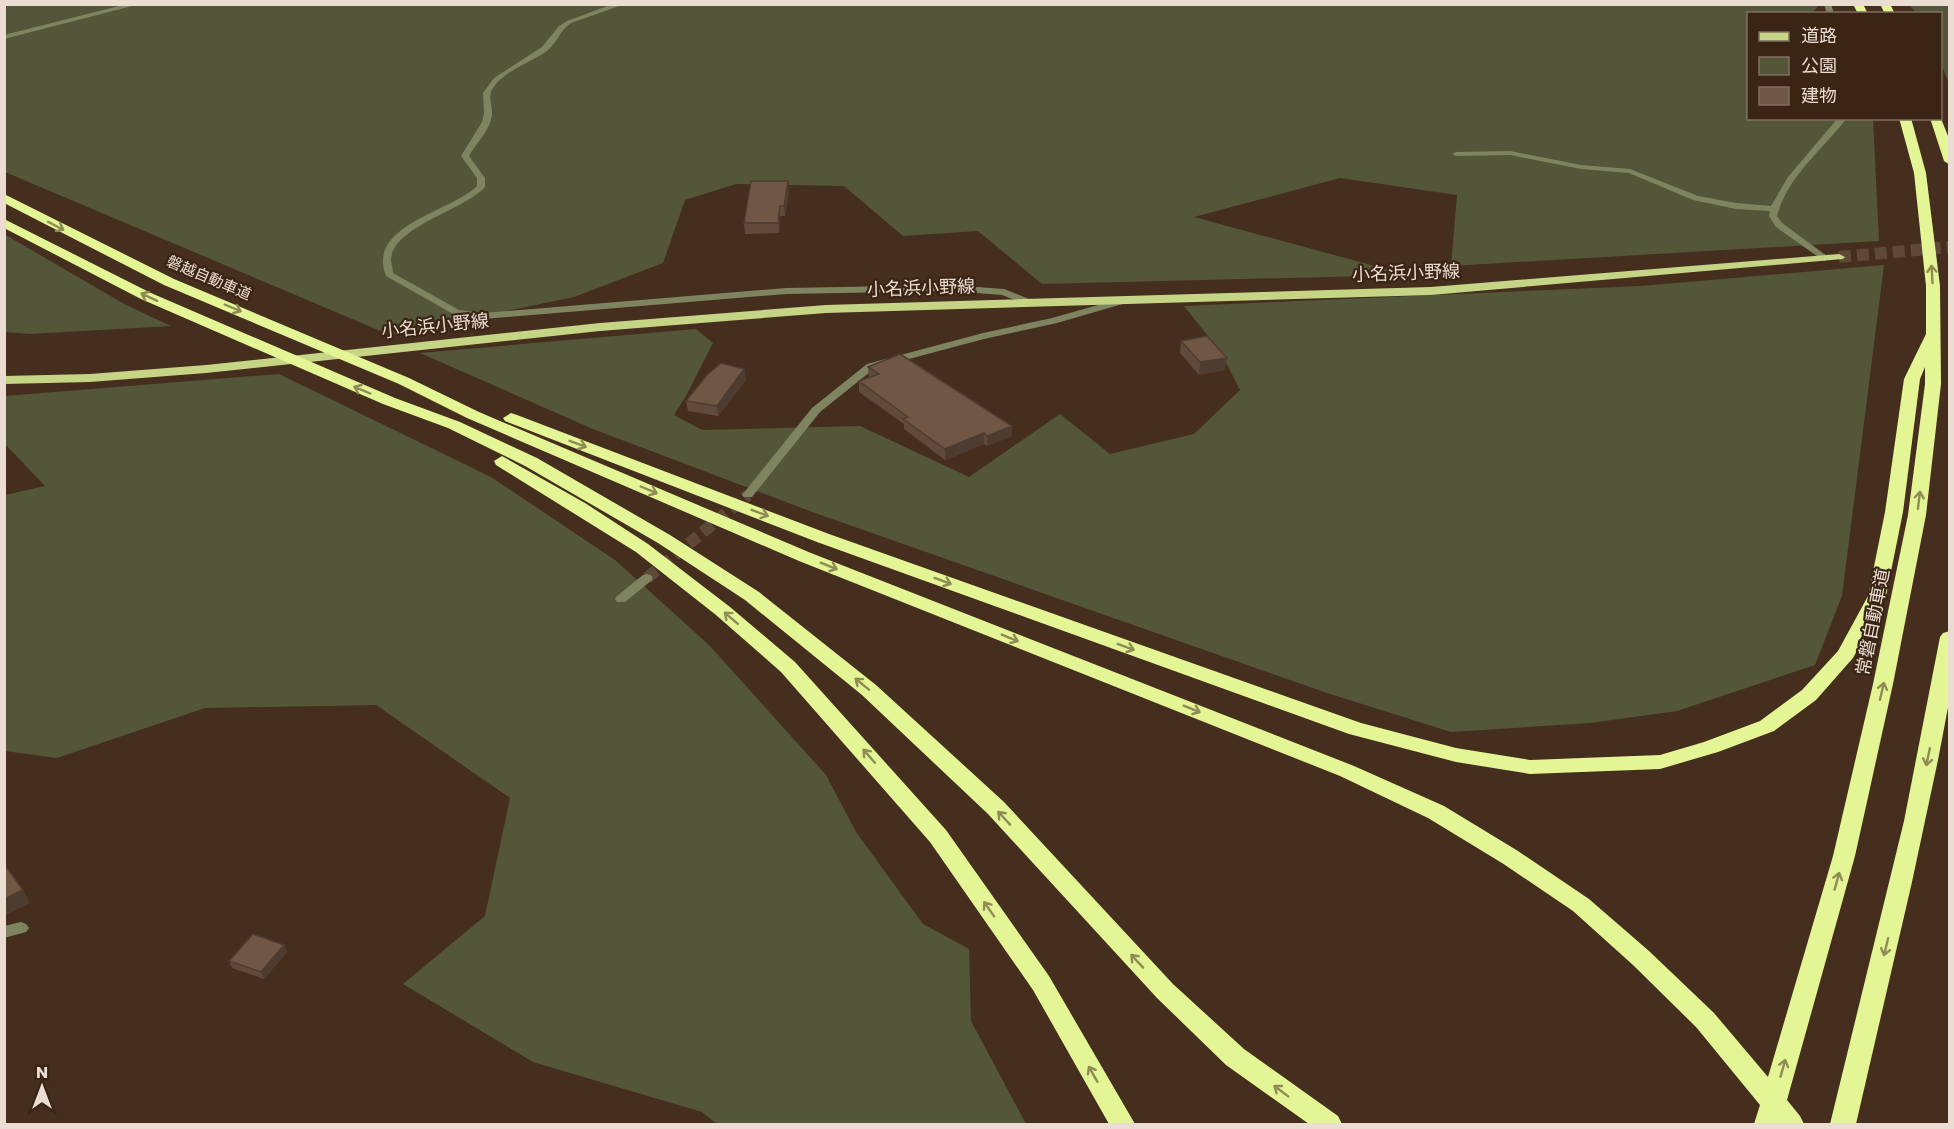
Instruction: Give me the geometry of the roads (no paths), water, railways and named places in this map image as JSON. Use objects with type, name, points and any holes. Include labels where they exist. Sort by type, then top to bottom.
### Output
[{"type":"highway","name":"常磐自動車道","points":[[1767,1125],[1844,856],[1883,684],[1917,515],[1933,384],[1934,332],[1932,264],[1920,173],[1906,120]]},
{"type":"highway","points":[[1937,120],[1950,161]]},
{"type":"highway","name":"磐越自動車道","points":[[4,198],[170,282],[404,381]]},
{"type":"highway","points":[[4,223],[146,296],[389,401],[454,425],[531,462],[654,533],[752,596],[869,690],[996,808],[1165,991],[1235,1057],[1329,1125]]},
{"type":"highway","points":[[404,381],[480,407],[824,538],[1356,729],[1456,755],[1530,767],[1660,762],[1711,747],[1767,726],[1809,695],[1846,654],[1877,596],[1894,512],[1912,379],[1934,332]]},
{"type":"highway","points":[[404,381],[473,415],[805,557],[1347,771],[1436,812],[1510,857],[1581,905],[1641,958],[1704,1020],[1791,1125]]},
{"type":"highway","points":[[389,401],[445,433],[519,470],[642,548],[723,611],[788,667],[938,836],[1041,983],[1122,1125]]},
{"type":"highway","points":[[1843,1125],[1902,882],[1940,699],[1950,637]]},
{"type":"main road","name":"小名浜小野線","points":[[4,380],[90,378],[194,370],[728,316],[826,309],[1431,291],[1839,257]]},
{"type":"street","points":[[4,37],[137,4]]},
{"type":"street","points":[[622,4],[583,15],[567,23],[557,30],[548,47],[502,75],[493,85],[487,93],[488,116],[483,131],[465,156],[481,178],[481,187],[470,197],[422,220],[403,233],[389,250],[385,264],[389,274],[456,312],[484,316],[798,290],[951,288],[1004,292],[1031,303]]},
{"type":"street","points":[[1824,258],[1779,225],[1773,216],[1773,209],[1792,176],[1841,120]]},
{"type":"street","points":[[1456,154],[1510,153],[1581,166],[1630,171],[1696,198],[1736,206],[1773,209]]},
{"type":"street","points":[[748,495],[816,410],[871,366],[983,336],[1054,321],[1124,300]]},
{"type":"street","points":[[621,599],[647,578]]},
{"type":"street","points":[[4,932],[21,928]]},
{"type":"tunnel","points":[[1839,257],[1950,247]]},
{"type":"tunnel","points":[[647,578],[748,495]]}]
